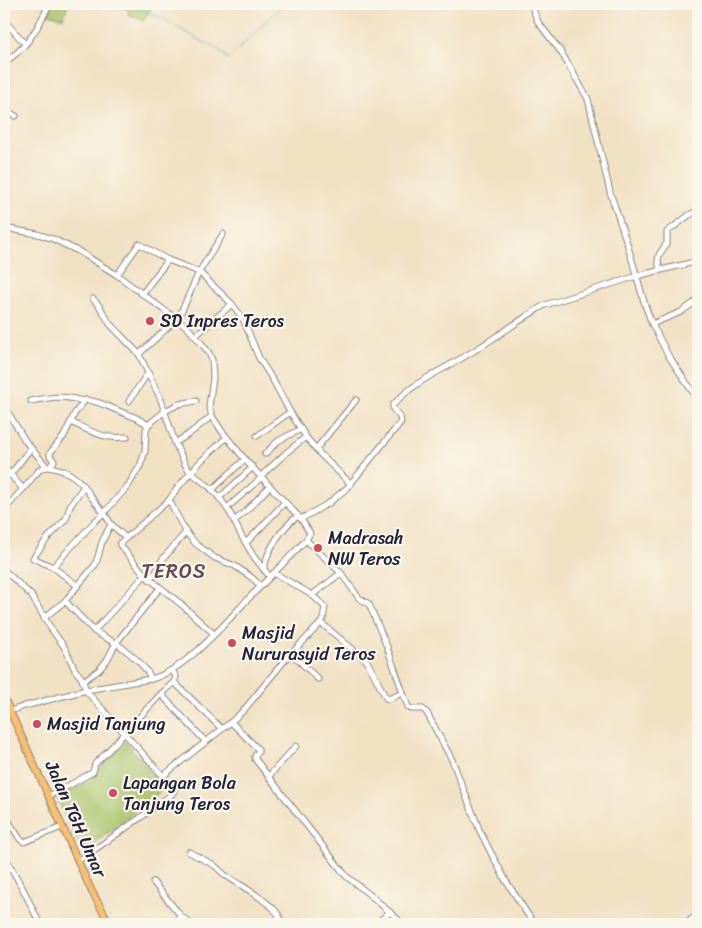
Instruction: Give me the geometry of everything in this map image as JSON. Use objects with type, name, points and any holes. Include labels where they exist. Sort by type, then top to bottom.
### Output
[{"type":"main road","name":"Jalan TGH Umar","points":[[4,698],[7,713],[92,892],[110,924]]},
{"type":"street","points":[[4,62],[25,44],[37,28],[49,4]]},
{"type":"street","points":[[531,4],[538,22],[561,52],[588,99],[610,192],[645,305],[652,324],[668,355],[698,400]]},
{"type":"street","points":[[4,20],[25,44]]},
{"type":"street","points":[[4,110],[16,116]]},
{"type":"street","points":[[660,270],[659,255],[667,243],[667,232],[698,210]]},
{"type":"street","points":[[4,228],[53,239],[88,256],[178,319],[195,336],[209,353],[212,360],[213,378],[209,406],[212,416],[245,459],[285,502],[310,533],[306,540],[214,634],[192,655],[172,670],[160,677],[86,690],[25,706],[7,713]]},
{"type":"street","points":[[139,354],[178,319],[200,272],[223,234]]},
{"type":"street","points":[[117,275],[140,244],[168,260],[200,272],[232,304],[243,319],[259,358],[306,437],[351,484]]},
{"type":"street","points":[[142,294],[168,260]]},
{"type":"street","points":[[264,570],[267,556],[288,524],[329,503],[351,484],[401,422],[400,417],[393,409],[393,405],[416,385],[538,309],[602,286],[698,260]]},
{"type":"street","points":[[93,298],[110,324],[139,354],[165,411],[180,455],[190,472],[212,490],[227,508],[246,543],[264,570],[312,595],[325,608],[324,619],[321,623],[291,653],[244,710],[164,775]]},
{"type":"street","points":[[652,324],[681,312],[698,300]]},
{"type":"street","points":[[195,336],[232,304]]},
{"type":"street","points":[[129,401],[148,373]]},
{"type":"street","points":[[31,401],[61,397],[83,402]]},
{"type":"street","points":[[49,467],[54,461],[50,453],[64,436],[75,414],[86,400],[135,416],[148,425]]},
{"type":"street","points":[[316,449],[356,400]]},
{"type":"street","points":[[53,567],[128,486],[146,452],[146,430],[148,425],[165,411],[179,404],[196,401]]},
{"type":"street","points":[[4,406],[31,448],[49,467]]},
{"type":"street","points":[[257,436],[290,412]]},
{"type":"street","points":[[175,443],[212,416]]},
{"type":"street","points":[[71,422],[107,436],[127,437]]},
{"type":"street","points":[[265,454],[278,441],[301,429]]},
{"type":"street","points":[[214,634],[147,577],[120,543],[169,500],[190,472],[227,437]]},
{"type":"street","points":[[227,508],[287,452],[306,437]]},
{"type":"street","points":[[10,475],[31,448]]},
{"type":"street","points":[[212,490],[245,459]]},
{"type":"street","points":[[4,467],[23,489]]},
{"type":"street","points":[[5,509],[42,468],[49,467],[68,473],[78,479],[112,524],[126,538]]},
{"type":"street","points":[[219,498],[253,467]]},
{"type":"street","points":[[78,586],[53,567],[33,557],[66,519],[70,506],[84,486]]},
{"type":"street","points":[[234,521],[270,486]]},
{"type":"street","points":[[169,500],[186,532],[196,544],[210,555],[235,566],[261,586]]},
{"type":"street","points":[[246,543],[285,502]]},
{"type":"street","points":[[44,618],[65,601],[95,565],[102,542],[112,524]]},
{"type":"street","points":[[94,630],[147,577],[156,572],[162,560],[186,532]]},
{"type":"street","points":[[306,540],[340,573],[359,598],[369,604],[409,708],[423,709],[427,713],[452,760],[490,853],[534,924]]},
{"type":"street","points":[[4,570],[31,595],[63,645],[86,690],[174,788],[172,794],[78,861]]},
{"type":"street","points":[[312,595],[340,573]]},
{"type":"street","points":[[83,681],[99,670],[116,643],[160,588]]},
{"type":"street","points":[[65,601],[94,630],[116,643],[136,660],[149,674],[151,679]]},
{"type":"street","points":[[321,623],[368,663],[386,698],[388,699],[403,693]]},
{"type":"street","points":[[291,653],[318,679]]},
{"type":"street","points":[[48,796],[92,773],[97,762],[174,682],[176,677],[172,670]]},
{"type":"street","points":[[174,682],[222,729]]},
{"type":"street","points":[[162,694],[206,742]]},
{"type":"street","points":[[231,722],[258,749],[255,759],[346,876],[403,924]]},
{"type":"street","points":[[269,776],[296,746]]},
{"type":"street","points":[[4,814],[20,839],[24,842],[62,827]]},
{"type":"street","points":[[188,852],[214,865],[225,875],[266,902],[276,910],[282,924]]},
{"type":"street","points":[[4,855],[40,924]]},
{"type":"street","points":[[153,882],[181,916],[191,924]]},
{"type":"street","points":[[376,924],[390,912]]},
{"type":"street","points":[[686,924],[698,914]]},
{"type":"street","points":[[173,924],[181,916]]},
{"type":"green space","points":[[53,4],[68,6],[63,18],[48,14]]},
{"type":"green space","points":[[125,4],[153,4],[144,21],[130,16],[128,14],[130,10],[125,9]]},
{"type":"green space","name":"Lapangan Bola Tanjung Teros","points":[[125,741],[165,788],[81,854],[57,798],[88,782]]},
{"type":"waterway","points":[[128,4],[160,17],[215,47],[229,59],[283,4]]},
{"type":"place","name":"SD Inpres Teros","points":[[150,321]]},
{"type":"place","name":"Madrasah NW Teros","points":[[318,548]]},
{"type":"place","name":"Masjid Nururasyid Teros","points":[[232,643]]},
{"type":"place","name":"Masjid Tanjung","points":[[37,724]]},
{"type":"place","name":"Lapangan Bola Tanjung Teros","points":[[113,793]]},
{"type":"district","name":"TEROS","points":[[174,571]]}]
